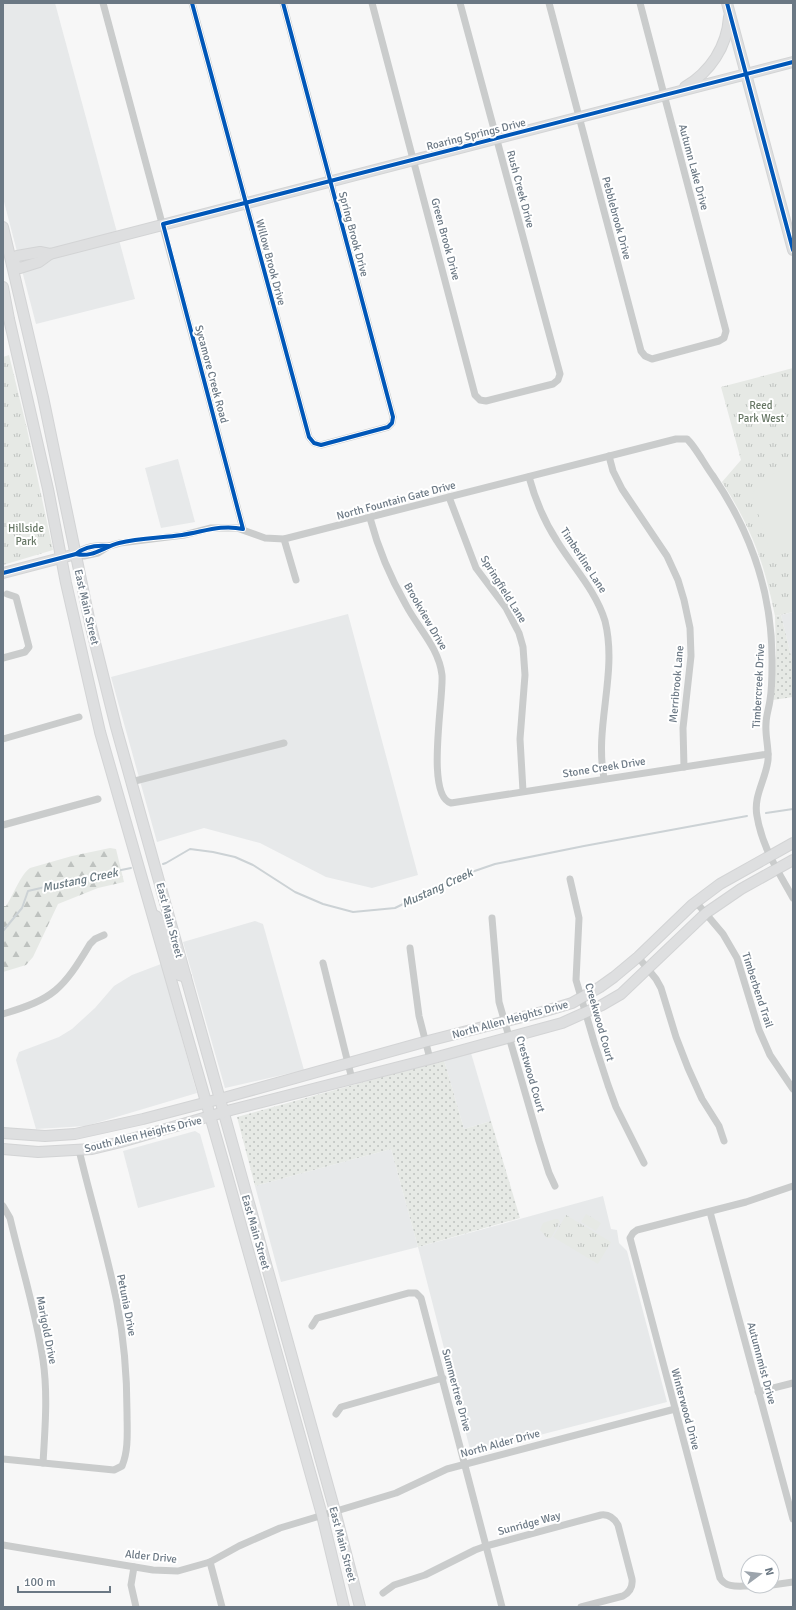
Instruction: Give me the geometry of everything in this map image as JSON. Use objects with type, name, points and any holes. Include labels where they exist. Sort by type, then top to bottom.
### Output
[{"type":"main road","points":[[728,7],[793,250]]},
{"type":"main road","points":[[679,91],[700,77],[715,59],[726,36],[728,7]]},
{"type":"main road","name":"Roaring Springs Drive","points":[[8,266],[17,256],[40,252],[50,254],[246,202],[793,62]]},
{"type":"main road","name":"East Main Street","points":[[3,227],[8,266],[49,426],[90,623],[116,727],[335,1511],[360,1607]]},
{"type":"main road","name":"East Main Street","points":[[3,287],[35,430],[75,626],[100,732],[211,1116],[276,1349],[322,1515],[344,1607]]},
{"type":"main road","points":[[35,430],[49,426]]},
{"type":"main road","points":[[3,573],[76,554]]},
{"type":"main road","name":"North Allen Heights Drive","points":[[207,1103],[424,1042],[561,1006],[581,998],[600,987],[638,957],[696,902],[720,884],[793,843]]},
{"type":"main road","name":"North Allen Heights Drive","points":[[211,1116],[509,1038],[562,1023],[586,1013],[621,994],[706,914],[741,889],[793,860]]},
{"type":"main road","points":[[151,910],[165,931],[176,971],[179,975],[186,977]]},
{"type":"main road","points":[[171,980],[182,985],[193,1023],[203,1037]]},
{"type":"main road","name":"South Allen Heights Drive","points":[[3,1133],[45,1136],[76,1134],[207,1103]]},
{"type":"main road","name":"South Allen Heights Drive","points":[[3,1149],[38,1152],[92,1149],[211,1116]]},
{"type":"main road","points":[[76,1134],[79,1150]]},
{"type":"main road","points":[[252,1265],[264,1261]]},
{"type":"main road","points":[[276,1349],[281,1347],[284,1349],[295,1386],[308,1415]]},
{"type":"street","name":"Sycamore Creek Road","points":[[103,3],[163,224],[242,529]]},
{"type":"street","name":"Willow Brook Drive","points":[[192,3],[311,440],[314,443],[321,445],[388,427],[392,423]]},
{"type":"street","name":"Spring Brook Drive","points":[[283,3],[393,417],[392,423]]},
{"type":"street","name":"Green Brook Drive","points":[[372,3],[477,398],[486,401],[552,384],[558,380]]},
{"type":"street","name":"Rush Creek Drive","points":[[460,3],[560,374],[558,380]]},
{"type":"street","name":"Pebblebrook Drive","points":[[549,3],[643,354],[652,359],[719,341],[725,336]]},
{"type":"street","name":"Autumn Lake Drive","points":[[640,3],[726,328],[725,336]]},
{"type":"street","name":"North Fountain Gate Drive","points":[[76,554],[81,549],[97,545],[109,546],[120,543],[184,534],[211,528],[242,529],[265,538],[284,539],[680,438],[687,439]]},
{"type":"street","name":"Timbercreek Drive","points":[[687,439],[718,484],[738,517],[759,567],[766,593],[770,621],[772,664],[770,699],[766,723],[768,754],[765,775],[757,796],[756,806],[760,830],[769,856],[793,898]]},
{"type":"street","name":"Merribrook Lane","points":[[609,456],[613,471],[622,489],[667,556],[678,580],[684,600],[690,628],[691,656],[683,728],[684,767]]},
{"type":"street","name":"Timberline Lane","points":[[529,477],[540,509],[556,539],[594,595],[608,634],[609,660],[602,733],[602,766],[604,778]]},
{"type":"street","name":"Springfield Lane","points":[[449,498],[476,568],[506,608],[519,633],[523,647],[526,675],[520,739],[523,791]]},
{"type":"street","name":"Brookview Drive","points":[[370,518],[383,558],[405,603],[432,646],[440,664],[442,686],[437,748],[441,794],[445,800]]},
{"type":"street","points":[[284,539],[296,580]]},
{"type":"street","points":[[3,658],[25,652],[29,647],[27,633],[16,597],[7,594]]},
{"type":"street","points":[[3,739],[79,717]]},
{"type":"street","points":[[131,782],[284,743]]},
{"type":"street","name":"Stone Creek Drive","points":[[445,800],[451,803],[604,778],[768,754]]},
{"type":"street","points":[[3,825],[98,799]]},
{"type":"street","name":"Creekwood Court","points":[[570,879],[579,918],[576,980],[594,1045],[616,1107],[644,1163]]},
{"type":"street","name":"Timberbend Trail","points":[[696,902],[724,934],[737,958],[745,979],[759,1030],[770,1055],[793,1089]]},
{"type":"street","name":"Crestwood Court","points":[[492,918],[497,993],[504,1022],[549,1174],[556,1186]]},
{"type":"street","points":[[3,1014],[24,1008],[53,994],[66,982],[90,944],[95,939],[104,935]]},
{"type":"street","points":[[410,948],[416,999],[424,1042],[430,1059]]},
{"type":"street","points":[[638,957],[661,988],[676,1037],[688,1068],[702,1099],[719,1126],[724,1140]]},
{"type":"street","points":[[323,963],[352,1079]]},
{"type":"street","name":"Petunia Drive","points":[[43,1463],[114,1470],[122,1466],[125,1460],[127,1443],[125,1357],[121,1323],[111,1275],[79,1150]]},
{"type":"street","points":[[710,1212],[793,1188]]},
{"type":"street","name":"Marigold Drive","points":[[3,1206],[10,1218],[37,1327],[43,1361],[46,1411],[43,1463]]},
{"type":"street","name":"Winterwood Drive","points":[[710,1212],[637,1230],[633,1233],[630,1241],[719,1575],[725,1584],[740,1586]]},
{"type":"street","name":"Autumnmist Drive","points":[[710,1212],[793,1519]]},
{"type":"street","name":"Summertree Drive","points":[[312,1326],[317,1318],[408,1293],[416,1293],[419,1295],[423,1301],[502,1607]]},
{"type":"street","points":[[336,1414],[341,1407],[443,1378]]},
{"type":"street","points":[[758,1392],[793,1384]]},
{"type":"street","name":"North Alder Drive","points":[[335,1511],[379,1500],[438,1472],[465,1463],[675,1409]]},
{"type":"street","points":[[3,1460],[43,1463]]},
{"type":"street","name":"Alder Drive","points":[[3,1545],[134,1567],[178,1571],[210,1562],[266,1533],[335,1511]]},
{"type":"street","name":"Sunridge Way","points":[[383,1593],[394,1585],[425,1575],[486,1546],[601,1515],[609,1516],[613,1518],[618,1525],[633,1583],[630,1591],[623,1596],[581,1607]]},
{"type":"street","points":[[210,1562],[222,1607]]},
{"type":"street","points":[[134,1567],[131,1585],[136,1607]]},
{"type":"street","points":[[780,1584],[793,1582]]},
{"type":"shaded area","points":[[3,3],[55,3],[135,299],[36,324],[3,198]]},
{"type":"shaded area","points":[[178,459],[195,522],[161,528],[145,468]]},
{"type":"shaded area","points":[[793,612],[793,664],[781,615]]},
{"type":"shaded area","points":[[348,614],[418,875],[372,888],[326,877],[260,843],[204,828],[157,842],[111,677]]},
{"type":"shaded area","points":[[255,921],[263,924],[304,1070],[225,1088],[183,942]]},
{"type":"shaded area","points":[[161,964],[197,1093],[86,1126],[36,1129],[16,1060],[19,1052],[59,1037],[72,1029],[95,1008],[114,986],[132,975]]},
{"type":"shaded area","points":[[471,1053],[491,1121],[464,1129],[444,1060]]},
{"type":"shaded area","points":[[195,1131],[200,1134],[215,1187],[138,1208],[123,1151]]},
{"type":"shaded area","points":[[391,1149],[418,1247],[281,1282],[255,1186]]},
{"type":"shaded area","points":[[603,1196],[611,1229],[617,1230],[619,1243],[627,1251],[667,1402],[471,1453],[418,1247]]},
{"type":"green space","name":"Hillside Park","points":[[9,355],[27,429],[53,550],[3,565],[3,357]]},
{"type":"green space","name":"Reed Park West","points":[[793,368],[793,612],[775,616],[756,546],[741,515],[722,482],[741,460],[721,387]]},
{"type":"green space","points":[[793,469],[793,551],[775,556],[770,553],[752,493],[761,483],[774,473]]},
{"type":"green space","points":[[781,615],[793,664],[793,697],[773,700],[776,654],[775,616]]},
{"type":"green space","points":[[110,848],[116,849],[124,882],[98,888],[58,904],[33,957],[26,965],[3,972],[3,906],[6,906],[9,902],[26,871],[30,868],[72,856]]},
{"type":"green space","points":[[444,1060],[464,1129],[491,1121],[520,1218],[418,1247],[391,1149],[255,1186],[237,1117]]},
{"type":"green space","points":[[586,1214],[601,1223],[596,1231],[581,1222]]},
{"type":"green space","points":[[566,1215],[611,1242],[598,1264],[553,1237]]},
{"type":"green space","points":[[558,1219],[560,1222],[551,1238],[547,1238],[540,1230],[543,1223]]},
{"type":"waterway","name":"Mustang Creek","points":[[766,813],[793,809]]},
{"type":"waterway","name":"Mustang Creek","points":[[163,864],[190,849],[235,857],[253,865],[295,892],[323,904],[353,912],[395,908],[460,876],[495,864],[747,816]]},
{"type":"waterway","name":"Mustang Creek","points":[[3,931],[22,908],[28,891],[131,868]]},
{"type":"cycle path","points":[[192,3],[309,437],[314,443],[321,445],[388,427],[392,423],[393,417],[283,3]]},
{"type":"cycle path","points":[[727,3],[793,250]]},
{"type":"cycle path","points":[[76,554],[88,555],[119,543],[134,540],[182,535],[227,527],[243,529],[163,224],[793,62]]},
{"type":"cycle path","points":[[3,573],[76,554],[83,549],[109,546]]}]
